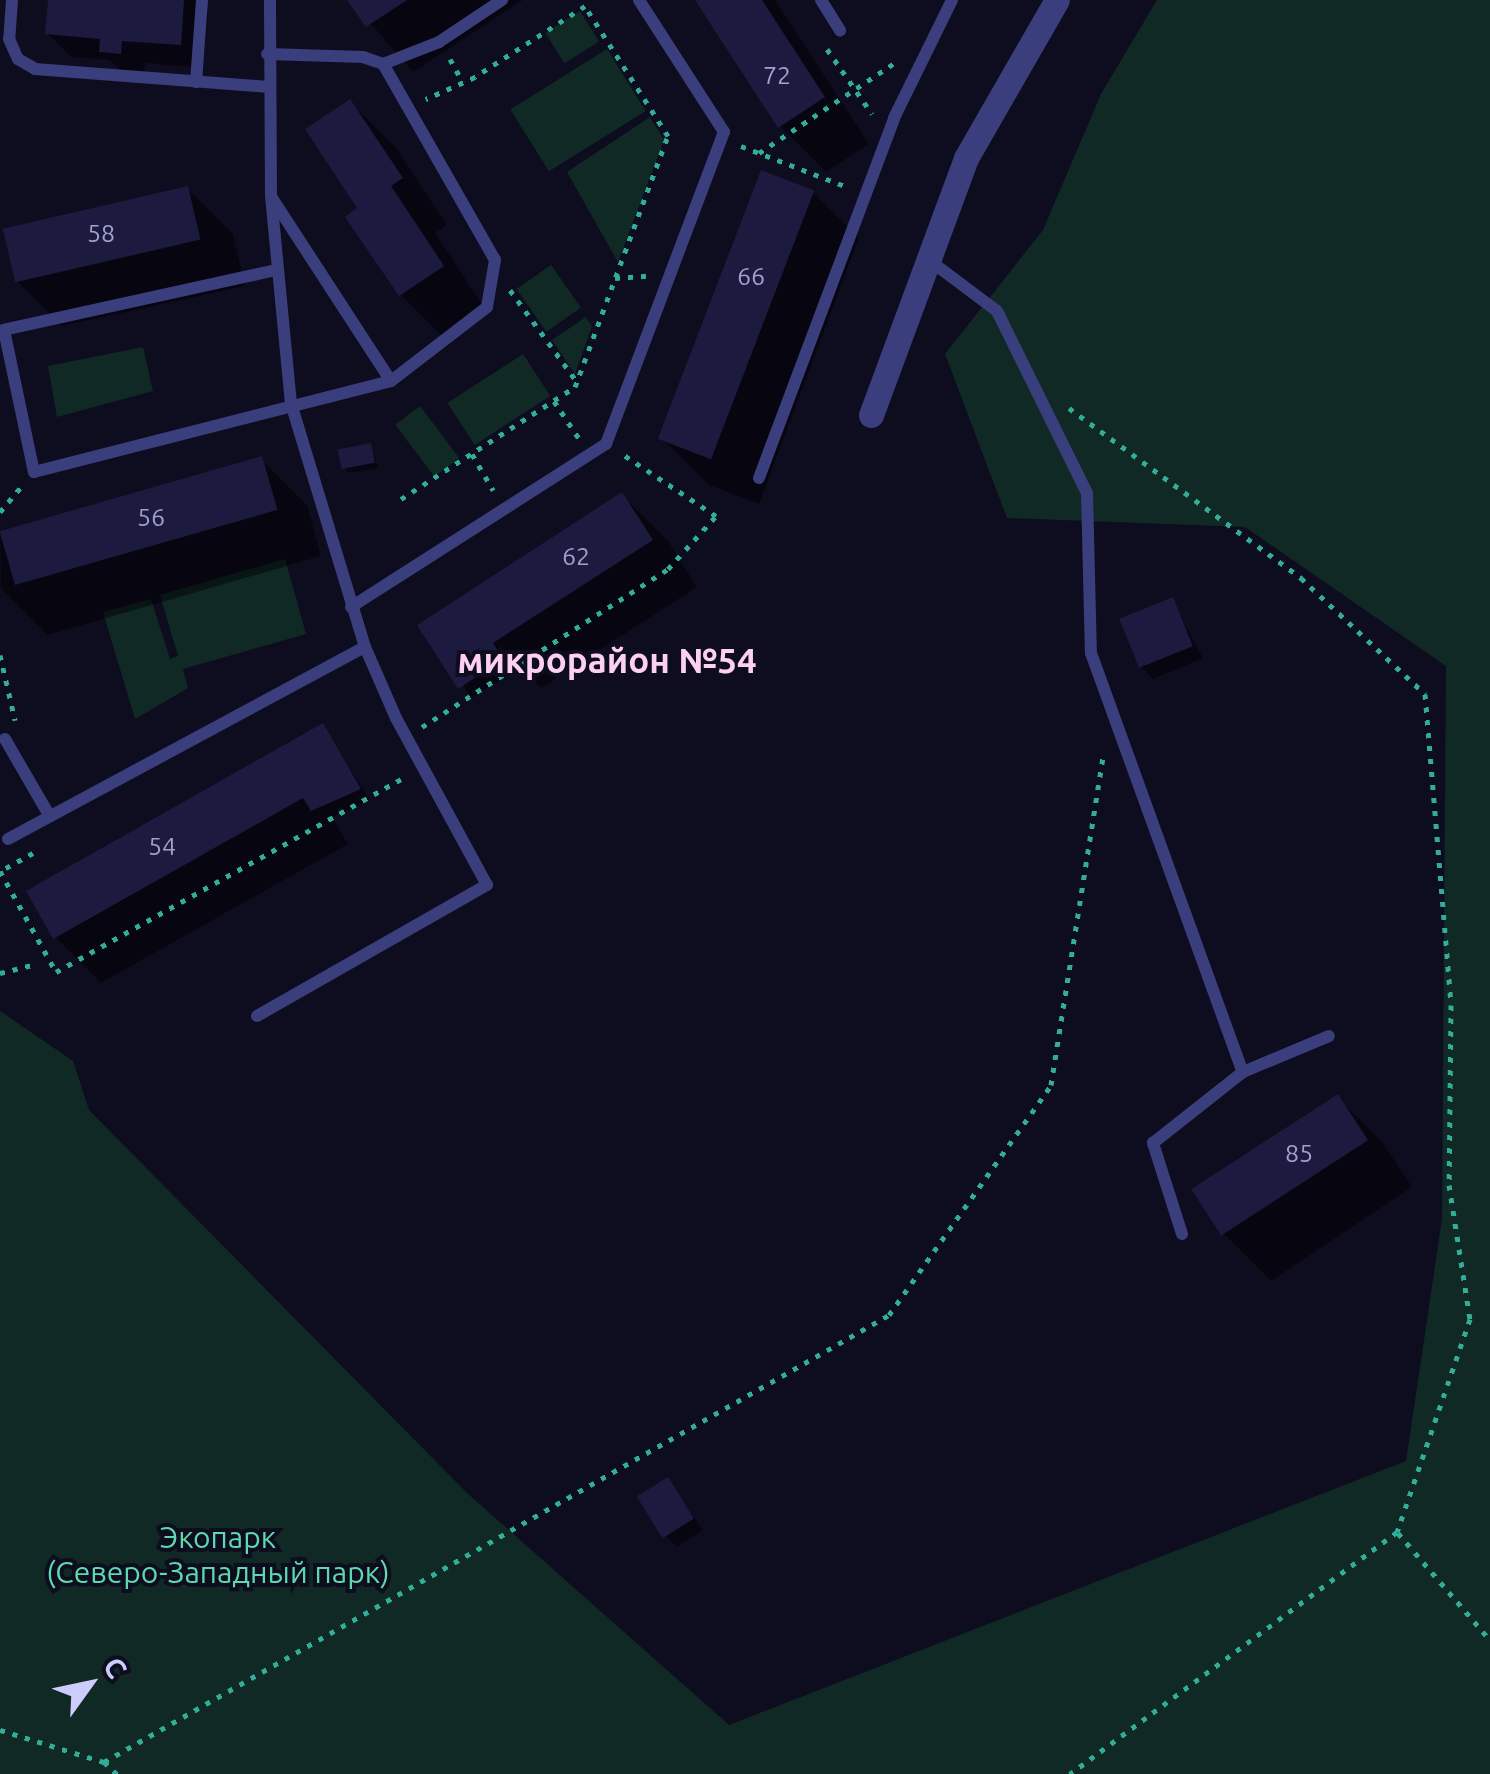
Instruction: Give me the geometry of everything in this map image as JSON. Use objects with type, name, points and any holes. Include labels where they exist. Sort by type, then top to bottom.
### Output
[{"type":"street","points":[[872,414],[966,158],[1056,0]]},
{"type":"lane","points":[[12,0],[8,39],[18,59],[35,69],[268,87]]},
{"type":"lane","points":[[196,82],[202,0]]},
{"type":"lane","points":[[257,1016],[487,885],[422,767],[366,647],[291,404],[271,196],[267,54],[270,0]]},
{"type":"lane","points":[[383,64],[440,42],[502,0]]},
{"type":"lane","points":[[351,608],[606,444],[724,132],[639,0]]},
{"type":"lane","points":[[821,0],[840,30]]},
{"type":"lane","points":[[759,478],[864,194],[928,41],[952,0]]},
{"type":"lane","points":[[267,54],[363,56],[383,64],[495,260],[487,307],[391,381],[34,472],[4,330],[276,270]]},
{"type":"lane","points":[[271,196],[391,381]]},
{"type":"lane","points":[[928,260],[997,311],[1036,383],[1087,493],[1091,653],[1112,700],[1243,1072]]},
{"type":"lane","points":[[8,839],[366,647]]},
{"type":"lane","points":[[4,739],[49,815]]},
{"type":"lane","points":[[1182,1234],[1153,1143],[1243,1072],[1329,1036]]},
{"type":"path","points":[[402,499],[577,382],[668,136],[585,3],[474,77],[409,107]]},
{"type":"path","points":[[759,153],[928,41]]},
{"type":"path","points":[[825,45],[888,137]]},
{"type":"path","points":[[734,164],[747,130]]},
{"type":"path","points":[[722,138],[864,194]]},
{"type":"path","points":[[493,284],[514,292],[577,382]]},
{"type":"path","points":[[1036,383],[1301,578],[1425,694],[1451,1005],[1449,1185],[1470,1319],[1397,1532],[1070,1774]]},
{"type":"path","points":[[612,463],[624,455],[630,437]]},
{"type":"path","points":[[407,737],[668,568],[716,516],[606,444]]},
{"type":"path","points":[[472,454],[504,508]]},
{"type":"path","points":[[0,512],[34,472]]},
{"type":"path","points":[[0,655],[16,725],[4,739]]},
{"type":"path","points":[[104,1762],[889,1314],[1051,1085],[1112,700]]},
{"type":"path","points":[[35,852],[0,871],[56,972],[422,767]]},
{"type":"path","points":[[0,973],[36,964]]},
{"type":"path","points":[[1397,1532],[1490,1640]]},
{"type":"path","points":[[0,1730],[104,1762],[117,1774]]},
{"type":"green space","name":"Экопарк (Северо-Западный парк)","points":[[1157,0],[1490,0],[1490,1774],[0,1774],[0,1011],[73,1061],[89,1110],[467,1493],[729,1725],[1406,1461],[1442,1219],[1446,666],[1245,527],[1007,518],[945,354],[1043,230],[1101,94]]},
{"type":"green space","points":[[580,11],[599,42],[564,63],[545,33]]},
{"type":"green space","points":[[607,49],[646,111],[549,171],[510,109]]},
{"type":"green space","points":[[650,117],[664,140],[618,262],[567,172]]},
{"type":"green space","points":[[551,265],[581,308],[546,332],[517,289]]},
{"type":"green space","points":[[586,317],[592,326],[575,374],[552,340]]},
{"type":"green space","points":[[143,347],[153,391],[57,417],[48,366]]},
{"type":"green space","points":[[523,354],[550,396],[475,445],[448,403]]},
{"type":"green space","points":[[420,406],[459,458],[434,477],[395,425]]},
{"type":"green space","points":[[285,559],[306,634],[183,669],[188,688],[135,719],[103,612],[151,599],[170,659],[178,656],[160,595]]},
{"type":"building","points":[[48,0],[184,0],[181,45],[122,41],[121,54],[99,52],[100,39],[45,34]]},
{"type":"building","points":[[347,0],[407,0],[366,27]]},
{"type":"building","points":[[695,0],[762,0],[825,97],[778,128]]},
{"type":"building","points":[[350,99],[403,178],[391,186],[444,266],[399,296],[345,217],[357,208],[305,129]]},
{"type":"building","points":[[761,170],[814,190],[711,459],[658,439]]},
{"type":"building","points":[[188,186],[200,240],[15,282],[3,229]]},
{"type":"building","points":[[371,443],[375,463],[341,469],[338,449]]},
{"type":"building","points":[[262,456],[277,510],[15,585],[0,531]]},
{"type":"building","points":[[622,492],[653,540],[493,643],[503,659],[458,689],[417,625]]},
{"type":"building","points":[[1173,597],[1193,646],[1139,668],[1119,619]]},
{"type":"building","points":[[323,723],[361,789],[311,811],[303,798],[53,939],[26,891]]},
{"type":"building","points":[[1338,1094],[1368,1140],[1221,1235],[1191,1189]]},
{"type":"building","points":[[668,1477],[694,1519],[663,1538],[637,1497]]},
{"type":"district","name":"микрорайон №54","points":[[607,660]]}]
